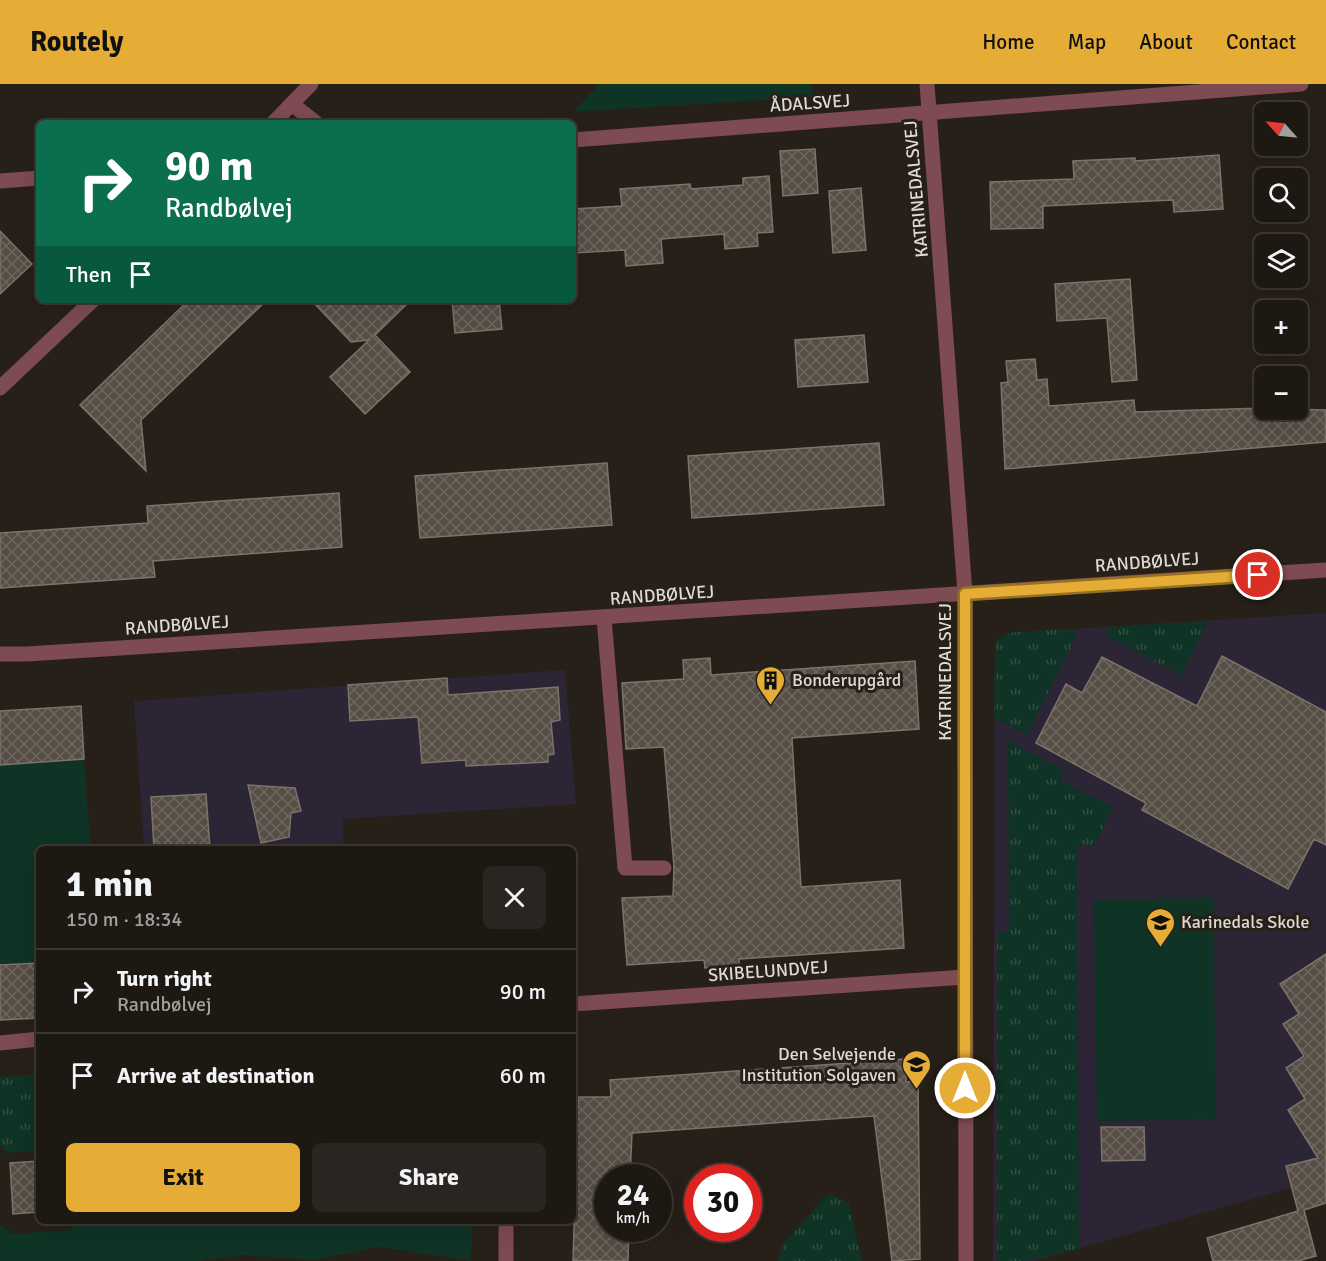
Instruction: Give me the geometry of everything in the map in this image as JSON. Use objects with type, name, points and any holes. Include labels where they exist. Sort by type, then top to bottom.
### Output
[{"type":"street","points":[[276,120],[311,84]]},
{"type":"street","name":"KATRINEDALSVEJ","points":[[927,84],[965,594],[966,1261]]},
{"type":"street","name":"ÅDALSVEJ","points":[[576,140],[1301,84]]},
{"type":"street","points":[[292,104],[312,120]]},
{"type":"street","points":[[0,181],[36,178]]},
{"type":"street","points":[[0,388],[90,303]]},
{"type":"street","name":"RANDBØLVEJ","points":[[0,654],[604,618],[1326,570]]},
{"type":"street","points":[[604,618],[625,868],[664,868]]},
{"type":"street","name":"SKIBELUNDVEJ","points":[[576,1004],[965,977]]},
{"type":"street","points":[[0,1043],[36,1039]]},
{"type":"street","points":[[506,1224],[506,1261]]},
{"type":"shaded area","name":"Karinedals Skole","points":[[1326,613],[1326,1178],[1035,1261],[993,1261],[995,644],[1006,633]]},
{"type":"shaded area","points":[[565,670],[576,804],[343,819],[344,846],[144,846],[134,701]]},
{"type":"green space","points":[[599,84],[812,84],[813,97],[573,112]]},
{"type":"green space","points":[[1208,621],[1182,675],[1106,636],[1108,627]]},
{"type":"green space","points":[[1070,629],[1078,633],[1027,735],[994,718],[995,644],[1005,633]]},
{"type":"green space","points":[[1008,741],[1064,770],[1059,780],[1113,807],[1094,846],[1077,845],[1079,1249],[1026,1261],[997,1261],[997,933],[1009,932]]},
{"type":"green space","points":[[84,759],[91,846],[36,846],[36,963],[0,965],[0,765]]},
{"type":"green space","points":[[1213,898],[1216,1119],[1097,1121],[1094,900]]},
{"type":"green space","points":[[36,1074],[36,1151],[8,1153],[0,1145],[0,1077]]},
{"type":"green space","points":[[829,1193],[849,1204],[862,1261],[778,1261],[783,1244]]},
{"type":"green space","points":[[0,1224],[12,1234],[70,1230],[73,1224],[473,1224],[471,1261],[380,1247],[313,1260],[243,1255],[199,1261],[0,1261]]},
{"type":"building","points":[[815,149],[818,193],[783,196],[780,151]]},
{"type":"building","points":[[1219,155],[1223,209],[1174,212],[1173,200],[1043,206],[1043,228],[991,229],[990,182],[1074,179],[1073,161],[1135,158],[1135,161]]},
{"type":"building","points":[[769,176],[773,232],[757,233],[758,246],[725,249],[724,234],[661,239],[663,263],[626,266],[625,250],[576,253],[576,209],[622,206],[620,189],[690,184],[691,189],[743,185],[743,178]]},
{"type":"building","points":[[861,188],[866,250],[833,253],[829,191]]},
{"type":"building","points":[[0,231],[32,264],[0,294]]},
{"type":"building","points":[[1130,279],[1137,380],[1112,382],[1107,318],[1057,321],[1055,284]]},
{"type":"building","points":[[186,303],[264,303],[141,420],[146,471],[80,405]]},
{"type":"building","points":[[314,303],[408,303],[375,335],[410,372],[365,414],[330,377],[369,340],[351,342]]},
{"type":"building","points":[[452,303],[499,303],[502,329],[455,333]]},
{"type":"building","points":[[864,335],[868,382],[798,387],[795,340]]},
{"type":"building","points":[[1035,359],[1037,380],[1047,379],[1049,406],[1134,400],[1135,412],[1254,408],[1254,420],[1308,420],[1308,409],[1326,410],[1326,442],[1005,469],[1001,383],[1008,382],[1006,361]]},
{"type":"building","points":[[879,443],[884,505],[692,518],[688,456]]},
{"type":"building","points":[[607,463],[612,525],[420,538],[415,476]]},
{"type":"building","points":[[339,493],[342,547],[153,561],[155,577],[0,588],[0,533],[148,523],[147,506]]},
{"type":"building","points":[[1222,656],[1326,712],[1326,845],[1314,839],[1288,889],[1142,810],[1146,803],[1036,743],[1066,684],[1082,693],[1102,657],[1197,706]]},
{"type":"building","points":[[710,658],[711,675],[915,661],[919,729],[792,738],[801,887],[900,880],[904,948],[739,959],[739,966],[705,968],[704,960],[627,965],[622,898],[673,896],[674,867],[664,747],[626,749],[622,683],[684,679],[683,660]]},
{"type":"building","points":[[447,678],[448,695],[558,687],[560,720],[551,722],[554,754],[548,755],[548,762],[466,766],[466,760],[422,763],[418,717],[350,721],[348,685]]},
{"type":"building","points":[[81,706],[84,759],[0,765],[0,711]]},
{"type":"building","points":[[248,785],[295,788],[301,811],[291,813],[289,837],[261,843]]},
{"type":"building","points":[[206,794],[210,846],[154,846],[151,797]]},
{"type":"building","points":[[1326,954],[1326,1203],[1304,1210],[1316,1256],[1298,1261],[1213,1261],[1207,1238],[1298,1211],[1286,1166],[1318,1158],[1288,1110],[1305,1099],[1286,1068],[1304,1056],[1283,1024],[1299,1014],[1280,984]]},
{"type":"building","points":[[36,963],[36,1018],[0,1020],[0,965]]},
{"type":"building","points":[[905,1059],[906,1082],[918,1081],[920,1259],[892,1261],[874,1116],[632,1133],[631,1164],[594,1164],[594,1242],[629,1242],[628,1261],[573,1261],[574,1224],[576,1224],[578,1097],[611,1097],[610,1080]]},
{"type":"building","points":[[1101,1127],[1144,1127],[1145,1160],[1102,1161]]},
{"type":"building","points":[[36,1161],[36,1212],[13,1214],[10,1163]]},
{"type":"place","name":"Bonderupgård","points":[[771,706]]},
{"type":"place","name":"Karinedals Skole","points":[[1160,948]]},
{"type":"place","name":"Den Selvejende Institution Solgaven","points":[[917,1090]]},
{"type":"route","points":[[965,1088],[965,594],[1258,575]]}]
